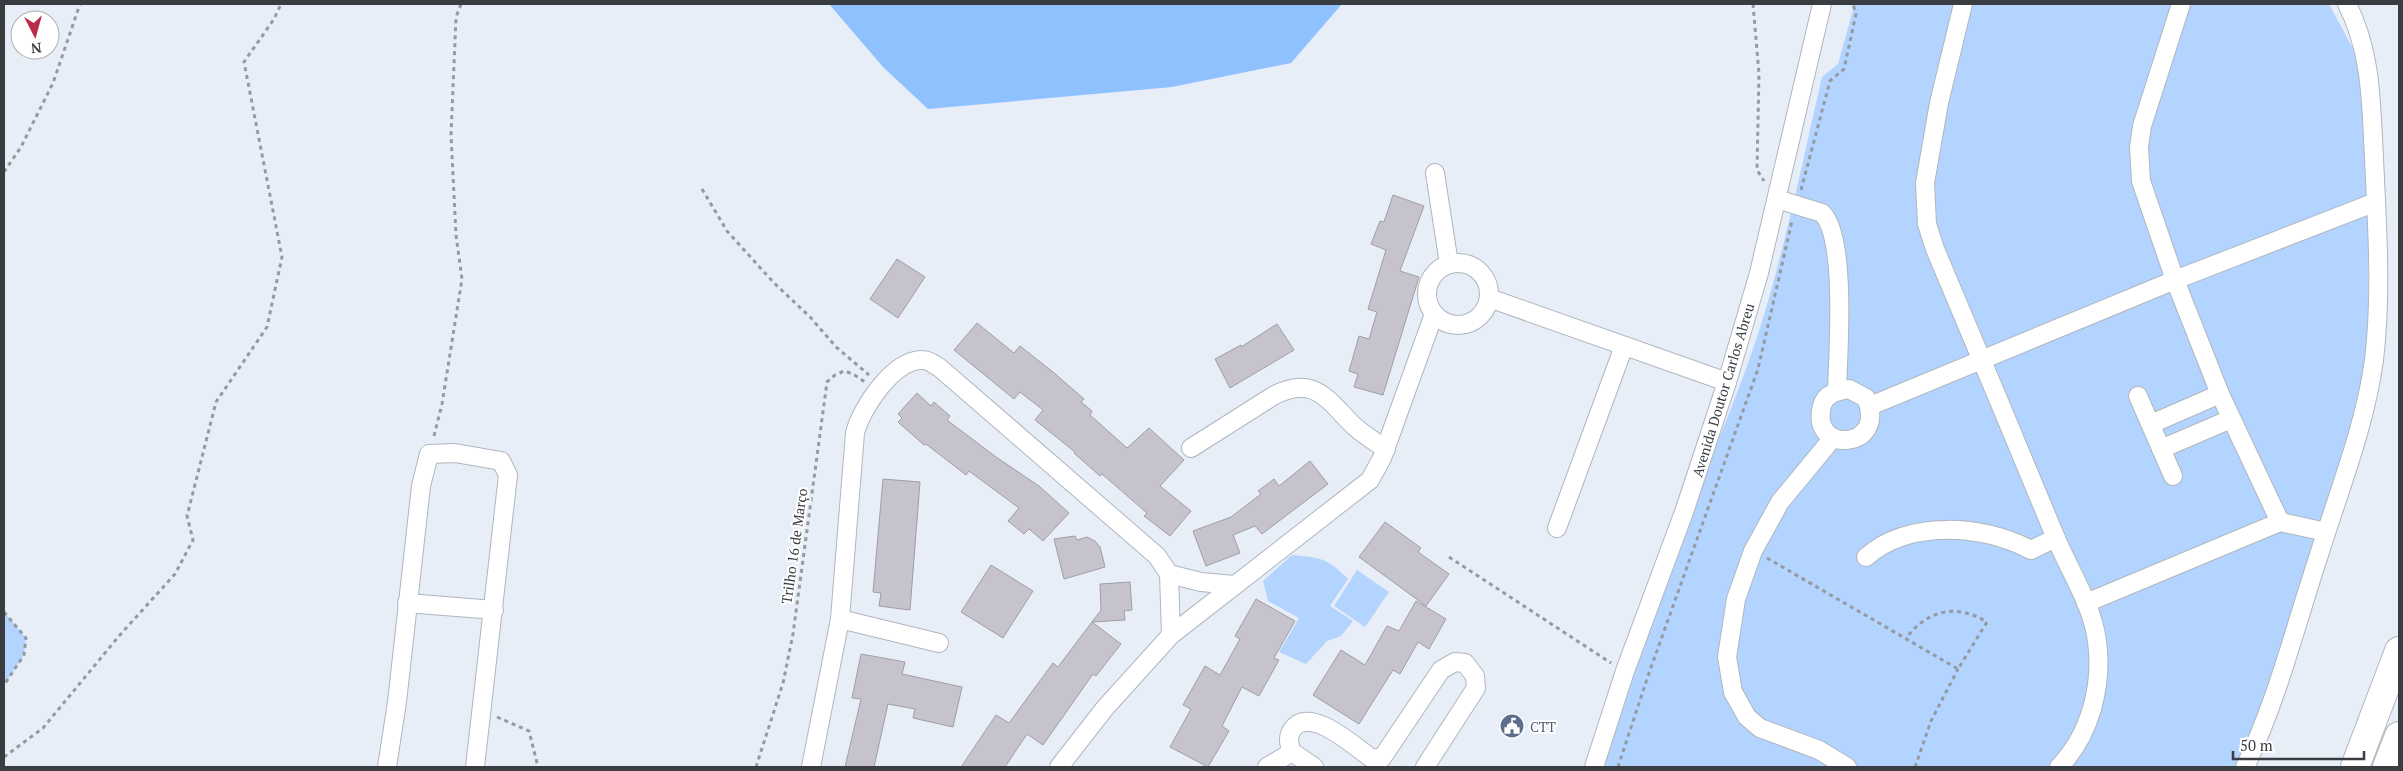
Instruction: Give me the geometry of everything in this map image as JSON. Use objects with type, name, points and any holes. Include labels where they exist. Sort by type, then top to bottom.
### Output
[{"type":"highway","points":[[2355,767],[2399,651]]},
{"type":"highway","points":[[2387,767],[2399,736]]},
{"type":"street","name":"Avenida Doutor Carlos Abreu","points":[[1594,767],[1625,671],[1684,512],[1727,382],[1759,273],[1822,4]]},
{"type":"street","points":[[1964,4],[1928,161],[1924,192],[1927,224],[1935,249],[2056,538],[2086,603],[2094,628],[2098,668],[2092,709],[2077,746],[2059,767]]},
{"type":"street","points":[[2181,4],[2142,126],[2139,148],[2141,181],[2175,280],[2230,419],[2280,522]]},
{"type":"street","points":[[2245,767],[2275,690],[2326,532],[2361,421],[2374,362],[2379,290],[2368,61],[2358,29],[2347,4]]},
{"type":"street","points":[[1435,173],[1449,264]]},
{"type":"street","points":[[1777,199],[1822,213],[1833,229],[1837,259],[1837,391]]},
{"type":"street","points":[[1870,406],[1982,358],[2175,280],[2376,202]]},
{"type":"street","points":[[1459,263],[1478,270],[1488,287],[1489,298],[1486,308],[1472,322],[1452,324],[1434,314],[1429,305],[1428,285],[1436,272],[1449,264],[1459,263]]},
{"type":"street","points":[[1489,298],[1727,382]]},
{"type":"street","points":[[1059,767],[1105,708],[1170,635],[1365,485],[1375,473],[1386,449],[1434,314]]},
{"type":"street","points":[[1557,528],[1624,346]]},
{"type":"street","points":[[811,767],[840,619],[854,433],[862,413],[879,388],[899,370],[918,360],[928,361],[940,368],[1157,556],[1169,574],[1170,635]]},
{"type":"street","points":[[1191,448],[1284,390],[1304,387],[1319,390],[1354,426],[1386,449]]},
{"type":"street","points":[[1849,389],[1866,398],[1870,406],[1870,421],[1866,431],[1858,437],[1845,440],[1832,439],[1825,433],[1820,413],[1822,404],[1829,395],[1837,391],[1849,389]]},
{"type":"street","points":[[2151,424],[2220,394]]},
{"type":"street","points":[[2138,396],[2173,476]]},
{"type":"street","points":[[2161,449],[2230,419]]},
{"type":"street","points":[[1832,439],[1780,502],[1753,551],[1736,599],[1728,640],[1728,676],[1733,692],[1747,718],[1760,728],[1819,750],[1847,767]]},
{"type":"street","points":[[387,767],[397,702],[406,603],[421,486],[429,454],[455,453],[501,461],[508,475],[475,767]]},
{"type":"street","points":[[2086,603],[2280,522],[2326,532]]},
{"type":"street","points":[[1866,557],[1887,543],[1934,530],[1960,529],[1986,533],[2003,537],[2031,550],[2056,538]]},
{"type":"street","points":[[1169,574],[1201,582],[1234,585]]},
{"type":"street","points":[[406,603],[494,610]]},
{"type":"street","points":[[840,619],[939,643]]},
{"type":"street","points":[[1314,767],[1292,752],[1289,741],[1291,732],[1299,723],[1307,720],[1320,723],[1371,758],[1378,759],[1384,757],[1441,670],[1455,662],[1465,663],[1475,676],[1476,688],[1425,767]]},
{"type":"street","points":[[1267,767],[1292,752]]},
{"type":"path","points":[[4,172],[20,147],[53,83],[80,4]]},
{"type":"path","points":[[4,757],[42,728],[119,636],[175,574],[193,540],[187,516],[216,402],[268,328],[282,257],[244,62],[274,19],[281,4]]},
{"type":"path","points":[[429,454],[444,395],[462,279],[456,235],[452,135],[456,17],[461,4]]},
{"type":"path","points":[[1753,4],[1759,74],[1757,170],[1777,199]]},
{"type":"path","points":[[702,189],[727,231],[774,283],[811,318],[836,348],[879,388]]},
{"type":"path","name":"Trilho 16 de Março","points":[[756,767],[783,683],[793,634],[827,382],[844,371],[854,374],[879,388]]},
{"type":"path","points":[[1753,551],[1958,669]]},
{"type":"path","points":[[1449,557],[1625,671]]},
{"type":"path","points":[[1906,638],[1919,623],[1935,615],[1957,611],[1977,616],[1987,622],[1958,669],[1930,721],[1914,767]]},
{"type":"path","points":[[4,612],[26,638],[24,655],[4,685]]},
{"type":"path","points":[[482,710],[529,732],[538,767]]},
{"type":"shaded area","points":[[829,4],[1342,4],[1291,63],[1172,87],[928,109],[883,67]]},
{"type":"shaded area","points":[[1851,4],[2329,4],[2358,58],[2364,89],[2368,190],[2368,353],[2354,419],[2286,641],[2237,767],[1603,767],[1638,653],[1667,569],[1758,334],[1785,238],[1822,77],[1838,64],[1853,10]]},
{"type":"shaded area","points":[[1292,555],[1323,560],[1335,567],[1348,579],[1330,606],[1353,621],[1341,636],[1327,641],[1306,664],[1279,652],[1299,618],[1268,601],[1263,581]]},
{"type":"shaded area","points":[[1357,570],[1389,592],[1365,627],[1334,606]]},
{"type":"shaded area","points":[[4,612],[26,638],[24,655],[4,685]]},
{"type":"building","points":[[1393,195],[1424,206],[1400,271],[1419,277],[1383,395],[1354,387],[1358,374],[1349,371],[1359,336],[1369,339],[1377,312],[1368,309],[1386,250],[1371,244],[1380,221],[1384,222]]},
{"type":"building","points":[[897,259],[925,277],[898,318],[870,299]]},
{"type":"building","points":[[977,323],[1014,353],[1020,346],[1053,372],[1084,399],[1081,402],[1092,411],[1090,415],[1127,448],[1149,428],[1184,460],[1160,486],[1191,511],[1170,536],[1144,516],[1147,513],[1102,474],[1100,476],[1075,452],[1035,420],[1043,410],[1020,392],[1014,399],[954,350]]},
{"type":"building","points":[[1277,324],[1294,350],[1230,388],[1215,359],[1241,345],[1241,347]]},
{"type":"building","points":[[917,393],[931,406],[934,402],[950,416],[947,420],[996,457],[1039,486],[1069,513],[1043,541],[1029,529],[1024,534],[1008,521],[1019,508],[969,471],[966,475],[926,444],[924,445],[898,422],[902,418],[898,414]]},
{"type":"building","points":[[1310,461],[1328,484],[1262,534],[1255,526],[1233,535],[1240,553],[1206,566],[1193,531],[1231,517],[1261,494],[1258,491],[1274,479],[1279,486]]},
{"type":"building","points":[[883,479],[920,482],[910,610],[879,606],[881,593],[873,592]]},
{"type":"building","points":[[1385,522],[1421,548],[1418,552],[1449,574],[1426,606],[1359,557]]},
{"type":"building","points":[[1075,536],[1077,540],[1087,537],[1095,541],[1100,547],[1105,567],[1064,579],[1054,539]]},
{"type":"building","points":[[991,565],[1033,591],[1003,638],[961,612]]},
{"type":"building","points":[[1130,582],[1132,610],[1124,611],[1125,620],[1092,622],[1121,644],[1096,676],[1093,674],[1043,745],[1027,734],[1005,767],[961,767],[996,715],[1009,723],[1053,663],[1058,667],[1101,610],[1100,584]]},
{"type":"building","points":[[1256,599],[1295,621],[1274,658],[1279,660],[1259,696],[1242,687],[1222,726],[1229,731],[1208,767],[1170,747],[1191,709],[1183,705],[1205,666],[1220,675],[1240,639],[1235,636]]},
{"type":"building","points":[[1416,601],[1446,619],[1429,649],[1418,642],[1400,674],[1393,670],[1359,724],[1313,695],[1341,650],[1365,665],[1387,626],[1399,631]]},
{"type":"building","points":[[861,654],[905,662],[902,674],[962,687],[953,727],[913,718],[915,709],[888,704],[874,767],[845,767],[861,699],[852,698]]},
{"type":"place","name":"CTT","points":[[1512,726]]}]
